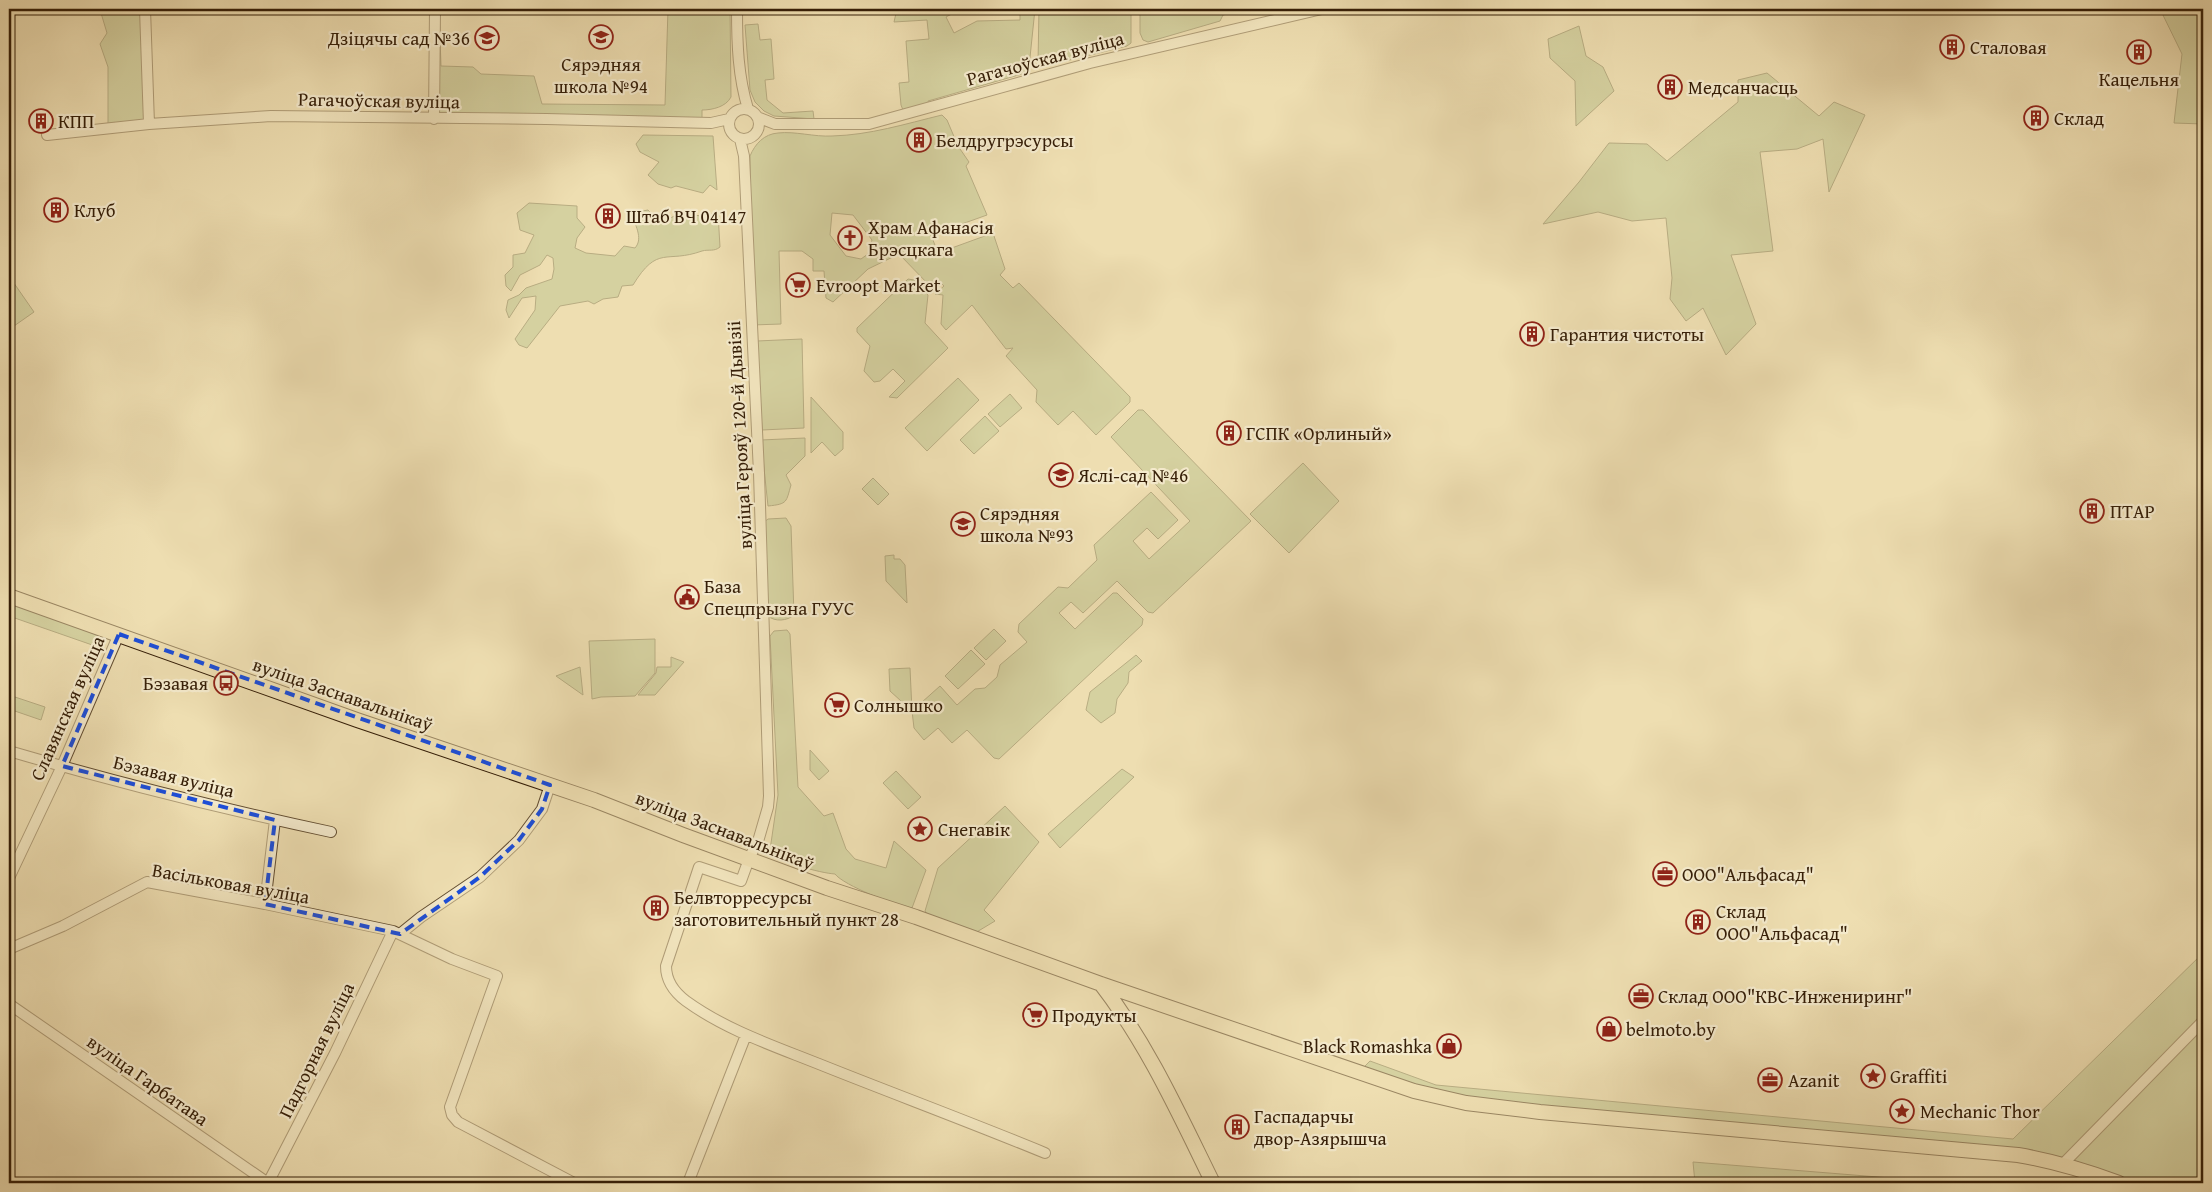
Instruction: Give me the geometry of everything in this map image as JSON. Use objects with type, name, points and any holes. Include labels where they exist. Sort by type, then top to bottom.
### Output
[{"type":"main road","name":"вуліца Заснавальнікаў","points":[[9,596],[358,720],[550,785],[749,859],[920,918],[1101,984],[1414,1091],[1466,1102],[1540,1112],[1718,1130],[2018,1155],[2062,1164],[2119,1183]]},
{"type":"main road","points":[[1101,984],[1123,1013],[1151,1059],[1213,1183]]},
{"type":"street","points":[[145,9],[149,124]]},
{"type":"street","points":[[434,9],[434,119]]},
{"type":"street","points":[[736,9],[738,64],[743,110]]},
{"type":"street","name":"Рагачоўская вуліца","points":[[757,117],[775,124],[850,125],[879,122],[1090,63],[1316,9]]},
{"type":"street","points":[[743,110],[757,117],[759,122],[749,137],[731,132],[729,119],[743,110]]},
{"type":"street","name":"Рагачоўская вуліца","points":[[47,135],[149,124],[271,116],[712,123],[729,119]]},
{"type":"street","name":"Рагачоўская вуліца","points":[[712,123],[731,132]]},
{"type":"street","name":"Рагачоўская вуліца","points":[[749,137],[775,124]]},
{"type":"street","name":"вуліца Герояў 120-й Дывізіі","points":[[746,1035],[686,1001],[676,992],[666,975],[666,966],[699,867],[741,881],[759,838],[768,807],[759,473],[744,156],[749,137]]},
{"type":"street","name":"Славянская вуліца","points":[[10,871],[62,766],[119,634]]},
{"type":"street","name":"Бэзавая вуліца","points":[[9,751],[275,820],[331,832]]},
{"type":"street","points":[[396,933],[480,877],[519,840],[542,809],[550,785]]},
{"type":"street","points":[[265,904],[275,820]]},
{"type":"street","name":"Васільковая вуліца","points":[[9,949],[63,926],[146,882],[265,904],[396,933],[452,960],[497,976],[450,1107],[452,1115],[458,1122],[574,1183]]},
{"type":"street","name":"Падгорная вуліца","points":[[268,1183],[396,933]]},
{"type":"street","name":"вуліца Гарбатава","points":[[9,1004],[268,1183]]},
{"type":"street","points":[[2062,1164],[2203,1021]]},
{"type":"street","points":[[688,1183],[746,1035],[954,1115],[1045,1153]]},
{"type":"highlighted area","points":[[119,634],[550,785],[542,809],[519,840],[480,877],[400,934],[265,904],[275,820],[62,766]]},
{"type":"green space","points":[[103,9],[143,9],[149,124],[108,128],[108,67],[100,44],[107,33],[101,13]]},
{"type":"green space","points":[[439,9],[441,66],[473,67],[481,74],[534,76],[542,104],[665,105],[668,9],[730,9],[731,97],[722,106],[702,110],[702,122],[438,116]]},
{"type":"green space","points":[[897,9],[961,9],[946,17],[954,33],[977,21],[1020,20],[1020,9],[1035,9],[1029,67],[1022,74],[928,101],[929,104],[903,110],[899,83],[909,82],[906,41],[929,39],[927,20],[894,22]]},
{"type":"green space","points":[[1039,9],[1131,9],[1131,43],[1127,46],[1041,67],[1038,63]]},
{"type":"green space","points":[[1140,9],[1248,9],[1223,15],[1220,21],[1148,42],[1143,40],[1140,33]]},
{"type":"green space","points":[[2160,9],[2203,9],[2203,124],[2174,123],[2182,54]]},
{"type":"green space","points":[[758,24],[760,40],[771,39],[774,79],[765,80],[767,100],[783,113],[813,111],[814,119],[774,116],[764,111],[755,102],[750,90],[745,25]]},
{"type":"green space","points":[[1579,26],[1586,56],[1603,67],[1614,91],[1576,126],[1575,81],[1550,58],[1548,39]]},
{"type":"green space","points":[[1767,73],[1819,116],[1834,102],[1865,115],[1829,192],[1823,139],[1797,149],[1760,152],[1773,251],[1731,255],[1756,324],[1726,355],[1703,308],[1686,321],[1670,299],[1672,278],[1666,218],[1632,221],[1598,212],[1543,224],[1609,143],[1647,144],[1667,161],[1738,102],[1738,80]]},
{"type":"green space","points":[[942,115],[947,120],[958,146],[969,162],[966,166],[987,215],[931,235],[938,253],[993,233],[1005,269],[1000,275],[1013,288],[1019,283],[1130,397],[1130,402],[1096,435],[1073,411],[1058,425],[1036,402],[1037,390],[1006,356],[1013,348],[1006,349],[972,305],[946,330],[941,324],[943,295],[935,294],[944,286],[937,279],[930,286],[899,254],[868,269],[833,302],[826,298],[824,271],[813,271],[813,259],[802,251],[779,251],[781,324],[752,325],[750,156],[757,144],[768,135],[778,133],[825,136],[846,135],[874,131]],"holes":[[[832,213],[853,215],[872,240],[868,254],[861,259],[846,256],[830,235]]]},
{"type":"green space","points":[[643,135],[713,136],[717,190],[710,185],[703,193],[676,186],[671,188],[658,184],[648,175],[659,162],[640,152],[636,144]]},
{"type":"green space","points":[[529,203],[577,206],[577,218],[585,227],[577,238],[575,248],[586,253],[615,256],[624,246],[635,248],[638,244],[639,235],[632,213],[648,210],[661,223],[680,213],[701,216],[718,213],[720,247],[690,255],[663,257],[656,260],[649,264],[633,285],[622,286],[618,297],[603,299],[594,304],[588,301],[560,306],[527,348],[519,345],[515,339],[535,310],[536,296],[522,298],[509,318],[506,310],[508,300],[519,295],[526,288],[552,279],[554,269],[553,258],[547,255],[540,265],[520,275],[511,291],[506,286],[505,275],[513,267],[513,255],[525,253],[534,235],[520,230],[517,213]]},
{"type":"green space","points":[[9,276],[34,312],[14,326],[9,319]]},
{"type":"green space","points":[[908,279],[914,280],[928,295],[925,323],[948,348],[897,398],[889,397],[905,381],[893,369],[880,381],[874,382],[864,371],[870,346],[857,332],[857,328]]},
{"type":"green space","points":[[802,339],[804,428],[762,430],[757,341]]},
{"type":"green space","points":[[958,378],[979,400],[927,451],[905,428]]},
{"type":"green space","points":[[1010,394],[1022,408],[1000,427],[988,414]]},
{"type":"green space","points":[[811,397],[843,432],[843,449],[835,456],[822,442],[811,453]]},
{"type":"green space","points":[[1138,410],[1143,410],[1251,521],[1153,613],[1148,612],[1117,581],[1083,613],[1071,602],[1059,613],[1075,629],[1113,593],[1117,593],[1143,619],[1142,625],[999,759],[994,758],[967,730],[952,743],[938,728],[924,740],[914,728],[912,711],[940,686],[957,705],[975,689],[985,688],[997,677],[1000,665],[1027,642],[1018,632],[1019,624],[1058,587],[1068,588],[1097,560],[1094,545],[1151,492],[1178,520],[1158,539],[1147,528],[1133,541],[1149,559],[1190,521],[1111,437]]},
{"type":"green space","points":[[985,416],[999,431],[974,454],[960,440]]},
{"type":"green space","points":[[805,438],[805,456],[786,475],[791,485],[787,499],[783,503],[768,506],[761,440]]},
{"type":"green space","points":[[1303,463],[1339,501],[1289,553],[1250,514]]},
{"type":"green space","points":[[873,478],[889,494],[878,505],[862,489]]},
{"type":"green space","points":[[786,518],[791,526],[794,615],[788,619],[777,620],[768,616],[763,523],[768,519]]},
{"type":"green space","points":[[894,555],[894,559],[900,559],[905,565],[907,603],[886,581],[885,556]]},
{"type":"green space","points":[[9,600],[98,632],[98,647],[9,616]]},
{"type":"green space","points":[[994,629],[1006,641],[986,660],[974,648]]},
{"type":"green space","points":[[787,630],[790,634],[798,787],[824,816],[833,813],[846,849],[855,859],[886,868],[894,841],[926,870],[912,908],[871,895],[848,884],[835,874],[820,872],[790,863],[781,859],[770,850],[778,795],[770,636],[774,631]]},
{"type":"green space","points":[[655,639],[655,673],[635,696],[592,699],[589,641]]},
{"type":"green space","points":[[971,650],[985,664],[958,689],[945,676]]},
{"type":"green space","points":[[1136,655],[1142,661],[1129,672],[1128,683],[1117,699],[1115,713],[1101,723],[1086,710],[1090,692]]},
{"type":"green space","points":[[671,657],[684,662],[655,695],[638,695],[656,673],[657,667],[671,667]]},
{"type":"green space","points":[[580,667],[583,695],[556,676]]},
{"type":"green space","points":[[910,668],[912,711],[890,691],[889,669]]},
{"type":"green space","points":[[9,695],[45,707],[41,720],[9,709]]},
{"type":"green space","points":[[810,750],[829,771],[819,780],[810,770]]},
{"type":"green space","points":[[1122,769],[1134,777],[1060,848],[1048,834]]},
{"type":"green space","points":[[896,771],[921,797],[908,809],[883,783]]},
{"type":"green space","points":[[1005,806],[1039,842],[984,910],[995,921],[975,933],[928,915],[925,911],[938,868]]},
{"type":"green space","points":[[2203,953],[2203,1183],[2119,1183],[2039,1159],[1466,1103],[1360,1071],[1370,1061],[1436,1085],[2013,1139]]},
{"type":"green space","points":[[1693,1162],[1952,1183],[1695,1183]]},
{"type":"place","name":"Сярэдняя школа №94","points":[[601,37]]},
{"type":"place","name":"Дзіцячы сад №36","points":[[487,38]]},
{"type":"place","name":"Сталовая","points":[[1952,47]]},
{"type":"place","name":"Кацельня","points":[[2139,52]]},
{"type":"place","name":"Медсанчасць","points":[[1670,87]]},
{"type":"place","name":"Склад","points":[[2036,118]]},
{"type":"place","name":"КПП","points":[[41,121]]},
{"type":"place","name":"Белдругрэсурсы","points":[[919,140]]},
{"type":"place","name":"Клуб","points":[[56,210]]},
{"type":"place","name":"Штаб ВЧ 04147","points":[[608,216]]},
{"type":"place","name":"Храм Афанасія Брэсцкага","points":[[850,238]]},
{"type":"place","name":"Evroopt Market","points":[[798,285]]},
{"type":"place","name":"Гарантия чистоты","points":[[1532,334]]},
{"type":"place","name":"ГСПК «Орлиный»","points":[[1229,433]]},
{"type":"place","name":"Яслі-сад №46","points":[[1061,475]]},
{"type":"place","name":"ПТАР","points":[[2092,511]]},
{"type":"place","name":"Сярэдняя школа №93","points":[[963,524]]},
{"type":"place","name":"База Спецпрызна ГУУС","points":[[687,597]]},
{"type":"place","name":"Бэзавая","points":[[226,683]]},
{"type":"place","name":"Солнышко","points":[[837,705]]},
{"type":"place","name":"Снегавік","points":[[920,829]]},
{"type":"place","name":"ООО\"Альфасад\"","points":[[1665,874]]},
{"type":"place","name":"Белвторресурсы заготовительный пункт 28","points":[[656,908]]},
{"type":"place","name":"Склад ООО\"Альфасад\"","points":[[1698,922]]},
{"type":"place","name":"Склад ООО\"КВС-Инжениринг\"","points":[[1641,996]]},
{"type":"place","name":"Продукты","points":[[1035,1015]]},
{"type":"place","name":"belmoto.by","points":[[1609,1029]]},
{"type":"place","name":"Black Romashka","points":[[1449,1046]]},
{"type":"place","name":"Graffiti","points":[[1873,1076]]},
{"type":"place","name":"Azanit","points":[[1770,1080]]},
{"type":"place","name":"Mechanic Thor","points":[[1902,1111]]},
{"type":"place","name":"Гаспадарчы двор-Азярышча","points":[[1237,1127]]}]
